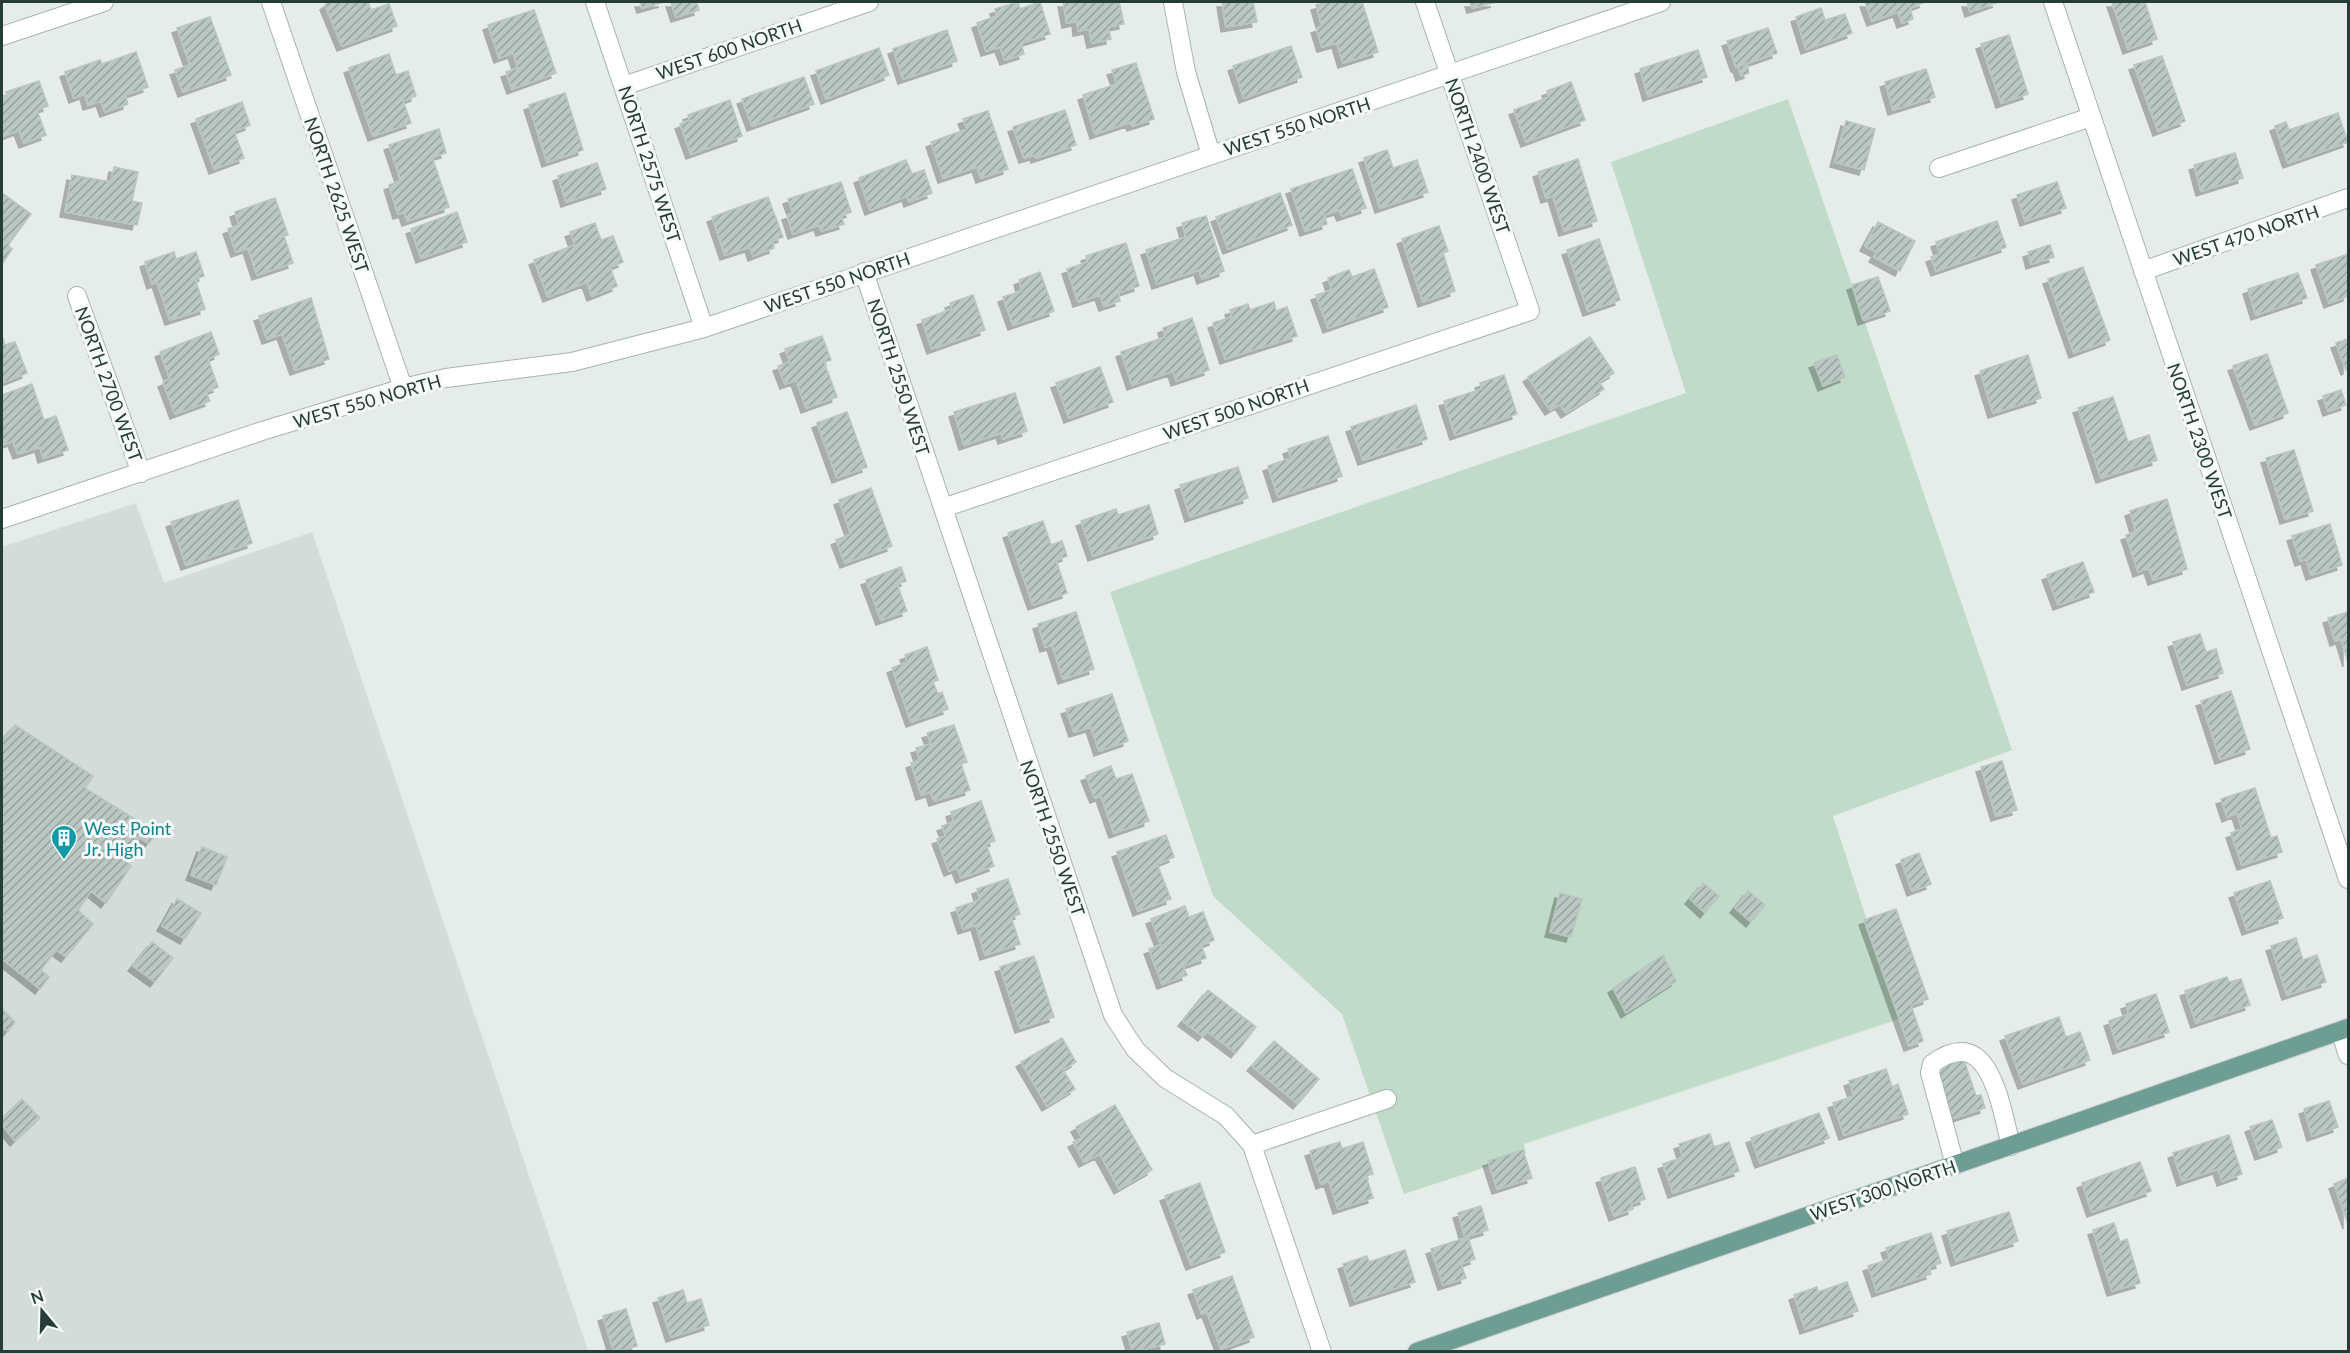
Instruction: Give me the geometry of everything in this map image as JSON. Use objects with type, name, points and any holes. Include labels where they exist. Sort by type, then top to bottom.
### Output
[{"type":"main road","name":"WEST 300 NORTH","points":[[1417,1352],[2344,1030]]},
{"type":"street","points":[[2,36],[104,2]]},
{"type":"street","name":"NORTH 2625 WEST","points":[[271,2],[403,388]]},
{"type":"street","name":"NORTH 2575 WEST","points":[[595,2],[704,328]]},
{"type":"street","name":"WEST 600 NORTH","points":[[624,86],[869,2]]},
{"type":"street","points":[[1173,2],[1186,72],[1211,155]]},
{"type":"street","name":"NORTH 2400 WEST","points":[[1425,2],[1530,311]]},
{"type":"street","name":"WEST 550 NORTH","points":[[2,519],[262,431],[403,388],[446,378],[572,362],[704,328],[1661,2]]},
{"type":"street","name":"NORTH 2300 WEST","points":[[2053,2],[2349,879]]},
{"type":"street","points":[[1939,168],[2091,117]]},
{"type":"street","name":"WEST 470 NORTH","points":[[2143,271],[2349,198]]},
{"type":"street","name":"NORTH 2550 WEST","points":[[864,272],[1113,1015],[1135,1049],[1165,1078],[1226,1116],[1252,1145],[1322,1352]]},
{"type":"street","name":"NORTH 2700 WEST","points":[[77,296],[141,473]]},
{"type":"street","name":"WEST 500 NORTH","points":[[943,508],[1530,311]]},
{"type":"street","points":[[2344,1030],[2349,1055]]},
{"type":"street","points":[[1955,1165],[1930,1072],[1932,1064],[1939,1059],[1965,1052],[1974,1053],[1983,1063],[1994,1084],[2012,1146]]},
{"type":"street","points":[[1252,1145],[1387,1099]]},
{"type":"shaded area","points":[[136,503],[164,583],[312,532],[588,1351],[2,1351],[2,547]]},
{"type":"green space","points":[[1788,99],[2012,750],[1833,816],[1899,1019],[1524,1144],[1526,1154],[1404,1194],[1342,1014],[1213,896],[1110,592],[1686,393],[1611,162]]},
{"type":"building","points":[[329,2],[368,2],[371,10],[389,4],[397,26],[342,46],[325,5]]},
{"type":"building","points":[[640,2],[664,2],[642,8]]},
{"type":"building","points":[[671,2],[696,2],[699,10],[676,17]]},
{"type":"building","points":[[1018,2],[1020,9],[1040,2],[1050,34],[1021,43],[1024,54],[1005,60],[1000,47],[986,51],[977,23],[997,16],[995,9]]},
{"type":"building","points":[[1063,2],[1119,2],[1124,24],[1108,27],[1111,39],[1092,43],[1089,29],[1078,31],[1077,21],[1067,23]]},
{"type":"building","points":[[1222,2],[1253,2],[1257,22],[1226,27]]},
{"type":"building","points":[[1328,2],[1362,2],[1378,52],[1343,63],[1337,43],[1322,47],[1316,28],[1322,26],[1316,5]]},
{"type":"building","points":[[1470,2],[1496,2],[1472,8]]},
{"type":"building","points":[[1865,2],[1925,2],[1910,8],[1913,19],[1902,23],[1898,12],[1872,21]]},
{"type":"building","points":[[1967,2],[1998,2],[1970,12]]},
{"type":"building","points":[[2112,2],[2145,2],[2157,39],[2128,49]]},
{"type":"building","points":[[1821,8],[1825,20],[1845,14],[1852,33],[1806,49],[1796,17]]},
{"type":"building","points":[[534,10],[556,73],[512,89],[506,72],[518,68],[513,53],[499,58],[488,25]]},
{"type":"building","points":[[210,17],[231,75],[183,92],[175,70],[190,65],[177,28]]},
{"type":"building","points":[[1768,28],[1777,53],[1736,67],[1727,41]]},
{"type":"building","points":[[947,30],[957,61],[903,79],[893,49]]},
{"type":"building","points":[[2009,35],[2028,94],[2001,103],[1981,44]]},
{"type":"building","points":[[1291,46],[1302,77],[1244,98],[1233,66]]},
{"type":"building","points":[[879,48],[889,75],[826,99],[816,71]]},
{"type":"building","points":[[1698,50],[1707,77],[1648,96],[1640,69]]},
{"type":"building","points":[[136,52],[148,87],[125,95],[128,104],[105,112],[101,101],[88,105],[85,94],[74,98],[65,72],[100,60],[102,64]]},
{"type":"building","points":[[389,54],[396,75],[408,71],[416,96],[403,101],[411,123],[373,136],[349,68]]},
{"type":"building","points":[[2162,56],[2185,121],[2158,131],[2134,65]]},
{"type":"building","points":[[1136,63],[1154,119],[1132,126],[1131,122],[1095,134],[1083,95],[1117,84],[1112,70]]},
{"type":"building","points":[[1747,64],[1749,73],[1741,76],[1738,67]]},
{"type":"building","points":[[1926,69],[1935,97],[1893,110],[1885,82]]},
{"type":"building","points":[[804,77],[814,104],[752,126],[742,99]]},
{"type":"building","points":[[39,81],[48,106],[37,110],[46,135],[24,143],[19,130],[2,137],[2,98],[7,96],[6,92]]},
{"type":"building","points":[[1571,82],[1585,120],[1526,142],[1514,110],[1549,97],[1547,91]]},
{"type":"building","points":[[565,93],[583,150],[547,162],[529,105]]},
{"type":"building","points":[[730,100],[742,136],[691,154],[680,124],[690,120],[688,115]]},
{"type":"building","points":[[242,102],[250,125],[234,131],[244,158],[214,169],[196,119]]},
{"type":"building","points":[[1065,110],[1076,145],[1036,158],[1035,155],[1024,158],[1013,127]]},
{"type":"building","points":[[988,111],[1008,169],[981,178],[977,167],[943,178],[931,142],[967,129],[963,119]]},
{"type":"building","points":[[2338,113],[2348,142],[2288,163],[2275,126],[2286,122],[2289,130]]},
{"type":"building","points":[[1846,121],[1875,129],[1864,170],[1835,162]]},
{"type":"building","points":[[439,129],[446,153],[432,157],[449,207],[407,221],[404,212],[398,214],[389,185],[401,181],[389,145]]},
{"type":"building","points":[[1387,150],[1393,168],[1417,160],[1428,192],[1380,208],[1364,158]]},
{"type":"building","points":[[2235,153],[2243,178],[2201,191],[2194,165]]},
{"type":"building","points":[[1578,159],[1597,221],[1564,231],[1553,196],[1546,198],[1538,172]]},
{"type":"building","points":[[906,160],[912,174],[924,170],[932,193],[909,202],[907,196],[870,210],[859,178]]},
{"type":"building","points":[[597,163],[606,189],[566,202],[558,176]]},
{"type":"building","points":[[114,167],[138,172],[132,201],[142,203],[137,225],[65,212],[72,175],[111,182]]},
{"type":"building","points":[[1352,169],[1366,208],[1342,216],[1339,210],[1324,215],[1327,224],[1305,231],[1291,189]]},
{"type":"building","points":[[841,182],[851,212],[841,216],[844,224],[821,231],[819,225],[793,234],[787,215],[793,213],[788,199]]},
{"type":"building","points":[[2057,182],[2066,208],[2025,221],[2017,195]]},
{"type":"building","points":[[2,193],[31,214],[8,245],[12,249],[2,264]]},
{"type":"building","points":[[1280,193],[1292,225],[1228,249],[1216,217]]},
{"type":"building","points":[[768,197],[783,237],[772,241],[774,248],[753,256],[750,247],[725,255],[712,217]]},
{"type":"building","points":[[275,198],[288,235],[284,236],[293,263],[257,275],[248,248],[236,252],[228,229],[239,225],[235,212]]},
{"type":"building","points":[[457,212],[467,242],[421,258],[411,229]]},
{"type":"building","points":[[1206,216],[1224,271],[1202,279],[1199,270],[1157,284],[1146,250],[1186,237],[1182,223]]},
{"type":"building","points":[[1997,221],[2006,247],[1936,271],[1931,257],[1940,254],[1936,242]]},
{"type":"building","points":[[1878,222],[1915,241],[1900,271],[1874,257],[1877,252],[1865,246]]},
{"type":"building","points":[[595,223],[601,240],[613,236],[623,262],[610,267],[617,286],[592,296],[587,282],[548,297],[534,260],[575,245],[570,232]]},
{"type":"building","points":[[1439,226],[1448,251],[1443,253],[1455,291],[1423,302],[1402,239]]},
{"type":"building","points":[[1599,239],[1620,300],[1588,311],[1567,250]]},
{"type":"building","points":[[1126,243],[1139,286],[1118,293],[1120,301],[1104,306],[1100,295],[1078,302],[1067,269],[1088,262],[1086,256]]},
{"type":"building","points":[[2050,245],[2054,257],[2031,264],[2028,252]]},
{"type":"building","points":[[174,252],[176,259],[196,252],[204,276],[195,279],[205,309],[170,320],[157,282],[152,284],[145,262]]},
{"type":"building","points":[[2348,254],[2348,296],[2329,303],[2316,265]]},
{"type":"building","points":[[2083,267],[2110,340],[2074,353],[2048,279]]},
{"type":"building","points":[[1374,269],[1388,307],[1328,328],[1316,295],[1332,290],[1328,278],[1349,270],[1352,277]]},
{"type":"building","points":[[1040,272],[1054,311],[1013,325],[1003,297],[1022,291],[1019,280]]},
{"type":"building","points":[[2298,273],[2307,298],[2256,315],[2248,289]]},
{"type":"building","points":[[1878,277],[1890,311],[1863,320],[1852,285]]},
{"type":"building","points":[[973,295],[985,330],[932,349],[922,320],[952,309],[950,303]]},
{"type":"building","points":[[311,298],[329,359],[295,370],[282,334],[267,339],[259,316]]},
{"type":"building","points":[[1274,302],[1276,311],[1287,307],[1297,336],[1225,359],[1213,323],[1232,317],[1230,310],[1248,304],[1250,310]]},
{"type":"building","points":[[1192,318],[1209,370],[1176,381],[1173,371],[1132,385],[1121,352],[1165,337],[1163,328]]},
{"type":"building","points":[[211,332],[219,354],[208,359],[218,387],[206,392],[210,401],[175,414],[163,382],[170,379],[160,352]]},
{"type":"building","points":[[2,336],[5,345],[15,342],[27,373],[2,383]]},
{"type":"building","points":[[822,336],[831,360],[824,362],[837,397],[806,408],[796,380],[785,384],[778,366],[790,362],[785,349]]},
{"type":"building","points":[[1590,337],[1614,373],[1599,382],[1604,389],[1566,413],[1560,404],[1550,410],[1528,377]]},
{"type":"building","points":[[2348,339],[2348,369],[2346,370],[2336,343]]},
{"type":"building","points":[[2267,354],[2288,413],[2255,425],[2233,366]]},
{"type":"building","points":[[1837,355],[1845,377],[1823,386],[1814,363]]},
{"type":"building","points":[[2028,355],[2041,398],[1993,413],[1980,371]]},
{"type":"building","points":[[1100,367],[1113,402],[1069,418],[1056,383]]},
{"type":"building","points":[[1504,375],[1517,414],[1455,435],[1444,401],[1482,389],[1480,383]]},
{"type":"building","points":[[32,384],[44,420],[56,416],[68,450],[43,458],[40,447],[18,454],[13,441],[2,445],[2,395]]},
{"type":"building","points":[[2341,390],[2346,405],[2328,411],[2323,396]]},
{"type":"building","points":[[1015,393],[1027,431],[1003,439],[1001,433],[964,445],[954,412]]},
{"type":"building","points":[[2113,397],[2128,442],[2149,435],[2157,460],[2101,478],[2078,408]]},
{"type":"building","points":[[1416,405],[1427,439],[1363,460],[1351,427]]},
{"type":"building","points":[[847,412],[867,467],[837,478],[817,423]]},
{"type":"building","points":[[1328,436],[1342,476],[1278,497],[1268,466],[1291,458],[1288,449]]},
{"type":"building","points":[[2294,450],[2313,511],[2285,519],[2266,458]]},
{"type":"building","points":[[1238,467],[1248,498],[1190,517],[1180,485]]},
{"type":"building","points":[[871,488],[892,546],[845,563],[836,540],[851,534],[839,500]]},
{"type":"building","points":[[2167,499],[2187,569],[2153,580],[2149,568],[2138,572],[2126,535],[2136,532],[2130,511]]},
{"type":"building","points":[[238,500],[252,543],[186,565],[171,522]]},
{"type":"building","points":[[1149,505],[1158,534],[1093,556],[1081,521],[1116,509],[1118,515]]},
{"type":"building","points":[[1043,521],[1051,545],[1062,541],[1067,556],[1056,560],[1067,593],[1033,605],[1008,533]]},
{"type":"building","points":[[2330,524],[2342,565],[2311,575],[2306,559],[2300,561],[2292,536]]},
{"type":"building","points":[[2083,562],[2094,592],[2058,605],[2047,575]]},
{"type":"building","points":[[901,567],[906,581],[897,584],[907,611],[881,620],[866,580]]},
{"type":"building","points":[[1076,612],[1094,669],[1063,679],[1052,645],[1045,647],[1038,624]]},
{"type":"building","points":[[2348,612],[2348,662],[2341,639],[2335,641],[2328,618]]},
{"type":"building","points":[[2200,634],[2206,652],[2216,649],[2223,673],[2187,685],[2173,642]]},
{"type":"building","points":[[927,647],[938,680],[933,682],[938,694],[942,692],[948,709],[911,722],[892,668],[907,662],[905,655]]},
{"type":"building","points":[[2231,691],[2250,749],[2220,759],[2201,701]]},
{"type":"building","points":[[1112,694],[1128,741],[1099,751],[1091,727],[1074,732],[1066,709]]},
{"type":"building","name":"West Point Jr. High","points":[[15,725],[93,776],[85,788],[157,833],[149,843],[139,838],[120,857],[131,866],[106,903],[91,891],[78,910],[93,924],[66,957],[56,950],[41,970],[49,977],[40,989],[2,959],[2,740]]},
{"type":"building","points":[[954,725],[967,762],[961,764],[970,790],[934,801],[931,792],[921,795],[911,763],[920,760],[916,748],[931,744],[927,733]]},
{"type":"building","points":[[2002,761],[2017,810],[1996,816],[1981,767]]},
{"type":"building","points":[[1111,766],[1116,779],[1132,774],[1149,821],[1114,833],[1101,796],[1095,798],[1086,776]]},
{"type":"building","points":[[2255,788],[2271,838],[2277,836],[2282,852],[2242,865],[2231,833],[2242,829],[2237,813],[2227,817],[2221,799]]},
{"type":"building","points":[[981,801],[995,841],[986,844],[994,866],[961,878],[957,868],[949,871],[937,839],[946,836],[942,826],[954,822],[951,812]]},
{"type":"building","points":[[1166,835],[1174,857],[1157,864],[1171,899],[1138,911],[1117,852]]},
{"type":"building","points":[[202,847],[227,857],[216,885],[191,875]]},
{"type":"building","points":[[1919,853],[1931,884],[1912,891],[1901,860]]},
{"type":"building","points":[[1008,879],[1020,914],[1011,917],[1020,944],[985,955],[976,925],[963,929],[956,908],[980,900],[977,889]]},
{"type":"building","points":[[2270,881],[2283,918],[2247,930],[2234,893]]},
{"type":"building","points":[[1703,883],[1719,896],[1705,913],[1690,899]]},
{"type":"building","points":[[1748,891],[1765,905],[1751,922],[1735,908]]},
{"type":"building","points":[[1560,893],[1582,899],[1571,937],[1550,932]]},
{"type":"building","points":[[177,899],[201,913],[185,939],[162,926]]},
{"type":"building","points":[[1185,906],[1189,917],[1203,912],[1214,940],[1201,945],[1206,958],[1183,966],[1187,975],[1162,984],[1149,949],[1161,945],[1151,919]]},
{"type":"building","points":[[1896,909],[1928,999],[1911,1005],[1923,1041],[1909,1046],[1864,920]]},
{"type":"building","points":[[2296,938],[2303,960],[2317,955],[2326,982],[2287,995],[2271,946]]},
{"type":"building","points":[[152,942],[173,958],[155,982],[133,966]]},
{"type":"building","points":[[1663,955],[1676,981],[1626,1013],[1613,988]]},
{"type":"building","points":[[1034,956],[1054,1017],[1020,1028],[1000,967]]},
{"type":"building","points":[[2227,977],[2229,982],[2241,979],[2250,1005],[2196,1023],[2185,991]]},
{"type":"building","points":[[1208,990],[1256,1027],[1236,1053],[1207,1031],[1203,1036],[1183,1021]]},
{"type":"building","points":[[2156,994],[2169,1032],[2118,1049],[2109,1021],[2129,1014],[2126,1004]]},
{"type":"building","points":[[2,1009],[15,1022],[8,1031],[2,1028]]},
{"type":"building","points":[[2059,1017],[2066,1037],[2080,1032],[2090,1060],[2023,1084],[2005,1036]]},
{"type":"building","points":[[1062,1038],[1076,1062],[1063,1070],[1075,1089],[1047,1106],[1021,1062]]},
{"type":"building","points":[[1274,1041],[1319,1079],[1298,1104],[1252,1066]]},
{"type":"building","points":[[1963,1057],[1976,1096],[1981,1095],[1985,1108],[1951,1119],[1935,1066]]},
{"type":"building","points":[[1886,1069],[1892,1087],[1898,1084],[1908,1114],[1844,1135],[1833,1103],[1854,1096],[1849,1081]]},
{"type":"building","points":[[22,1099],[40,1118],[15,1141],[2,1125],[2,1118]]},
{"type":"building","points":[[2329,1101],[2338,1127],[2312,1136],[2304,1109]]},
{"type":"building","points":[[1115,1105],[1152,1170],[1119,1189],[1100,1154],[1084,1162],[1073,1142],[1082,1138],[1076,1127]]},
{"type":"building","points":[[1819,1113],[1829,1138],[1760,1163],[1751,1138]]},
{"type":"building","points":[[2272,1120],[2282,1147],[2260,1155],[2250,1127]]},
{"type":"building","points":[[1710,1134],[1714,1147],[1729,1142],[1739,1171],[1673,1193],[1663,1164],[1683,1157],[1679,1144]]},
{"type":"building","points":[[2229,1135],[2242,1174],[2222,1181],[2218,1169],[2182,1181],[2173,1153]]},
{"type":"building","points":[[1340,1142],[1342,1149],[1363,1142],[1373,1174],[1366,1176],[1373,1198],[1338,1209],[1329,1181],[1321,1184],[1310,1151]]},
{"type":"building","points":[[1523,1150],[1532,1178],[1497,1189],[1488,1161]]},
{"type":"building","points":[[2140,1162],[2151,1191],[2092,1212],[2082,1183]]},
{"type":"building","points":[[1635,1167],[1645,1199],[1631,1204],[1633,1209],[1614,1216],[1601,1178]]},
{"type":"building","points":[[2348,1178],[2348,1224],[2334,1184]]},
{"type":"building","points":[[1200,1183],[1225,1252],[1191,1265],[1165,1196]]},
{"type":"building","points":[[1481,1206],[1488,1230],[1465,1237],[1458,1213]]},
{"type":"building","points":[[2009,1212],[2018,1241],[1956,1261],[1947,1231]]},
{"type":"building","points":[[2114,1223],[2120,1242],[2127,1239],[2140,1283],[2112,1291],[2093,1230]]},
{"type":"building","points":[[1931,1233],[1941,1263],[1929,1267],[1931,1274],[1877,1292],[1868,1266],[1890,1259],[1886,1248]]},
{"type":"building","points":[[1468,1237],[1475,1259],[1461,1264],[1466,1278],[1443,1285],[1431,1249]]},
{"type":"building","points":[[1405,1250],[1415,1282],[1355,1301],[1343,1264],[1367,1256],[1369,1262]]},
{"type":"building","points":[[1232,1276],[1254,1337],[1221,1349],[1207,1312],[1202,1314],[1193,1290]]},
{"type":"building","points":[[1847,1282],[1858,1311],[1805,1329],[1794,1295],[1817,1287],[1818,1292]]},
{"type":"building","points":[[683,1290],[687,1303],[701,1299],[709,1325],[671,1337],[658,1298]]},
{"type":"building","points":[[626,1309],[637,1346],[614,1352],[603,1316]]},
{"type":"building","points":[[1159,1323],[1165,1344],[1133,1352],[1127,1332]]},
{"type":"place","name":"West Point Jr. High","points":[[64,861]]}]
